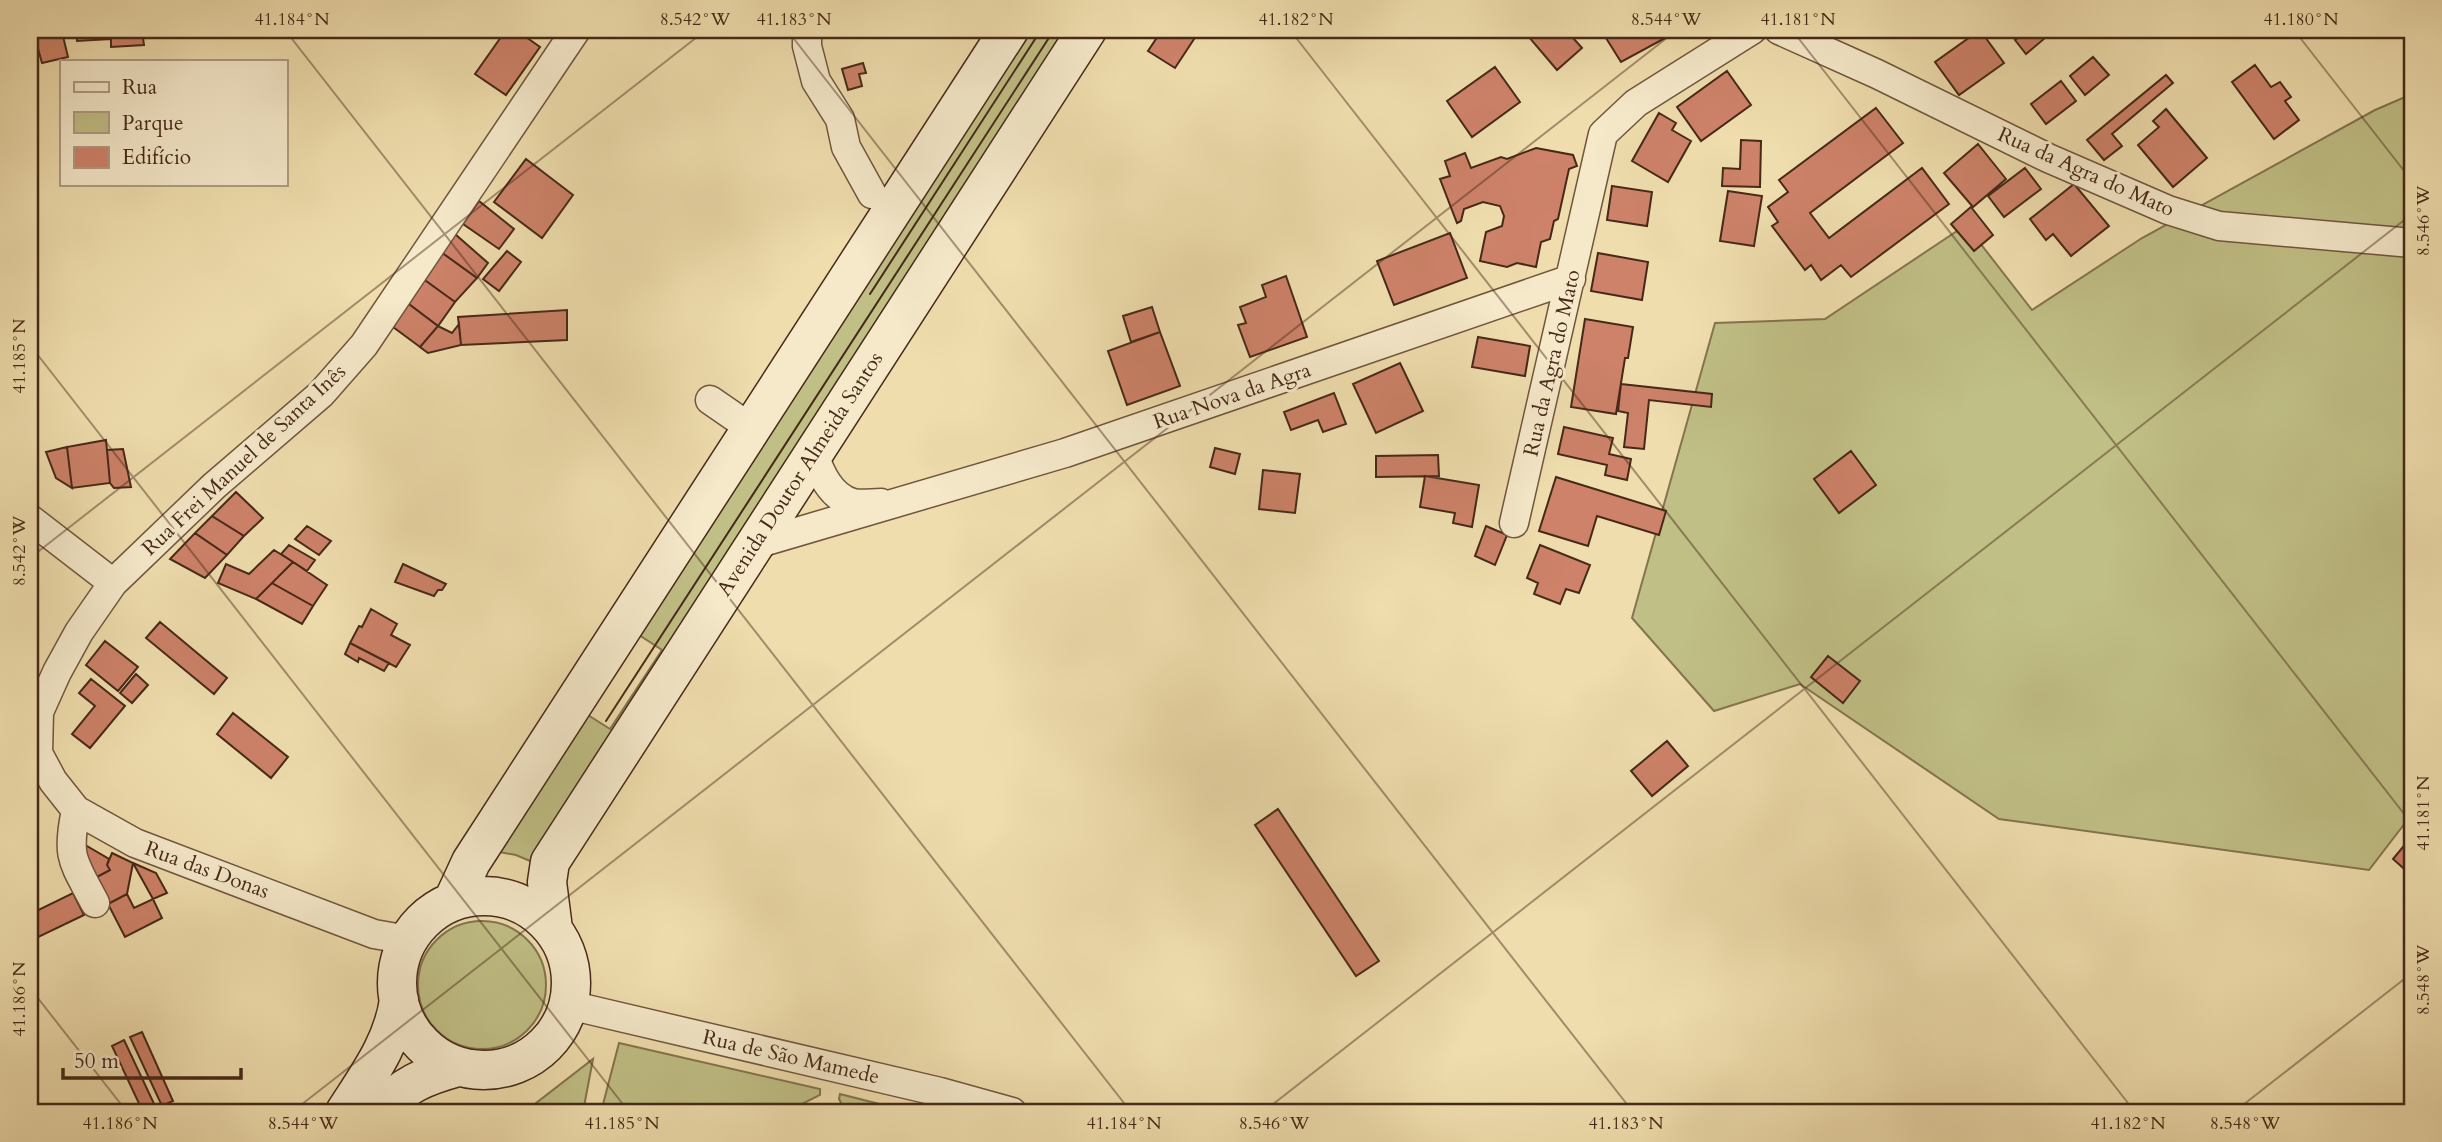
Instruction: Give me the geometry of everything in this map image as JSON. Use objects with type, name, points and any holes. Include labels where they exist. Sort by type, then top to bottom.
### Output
[{"type":"main road","points":[[453,901],[471,862],[1009,30]]},
{"type":"main road","name":"Avenida Doutor Almeida Santos","points":[[553,929],[547,881],[550,862],[1087,30]]},
{"type":"main road","points":[[480,896],[508,899],[533,910],[553,929],[566,953],[572,979],[569,1005],[558,1032],[539,1052],[514,1066],[486,1071],[458,1067],[433,1055],[414,1036],[401,1012],[397,985],[398,969],[408,940],[420,924],[435,911],[453,901],[480,896]]},
{"type":"main road","points":[[345,1112],[387,1043],[396,1021],[399,1000]]},
{"type":"main road","points":[[380,1112],[405,1086],[458,1067]]},
{"type":"street","name":"Rua Frei Manuel de Santa Inês","points":[[34,755],[39,712],[57,672],[79,632],[113,583],[214,486],[321,394],[364,345],[576,30]]},
{"type":"street","points":[[807,30],[807,46],[816,81],[840,119],[846,147],[872,194]]},
{"type":"street","name":"Rua da Agra do Mato","points":[[1514,523],[1603,134],[1636,103],[1752,30]]},
{"type":"street","name":"Rua da Agra do Mato","points":[[1779,30],[1877,74],[2048,158],[2168,210],[2219,226],[2412,243]]},
{"type":"street","name":"Rua Nova da Agra","points":[[756,544],[1065,453],[1571,279]]},
{"type":"street","points":[[709,400],[752,429]]},
{"type":"street","name":"Rua Nova da Agra","points":[[813,452],[829,488],[852,503],[891,503]]},
{"type":"street","points":[[30,519],[113,583]]},
{"type":"street","name":"Rua das Donas","points":[[34,755],[76,810],[135,843],[374,934],[408,940]]},
{"type":"street","points":[[76,810],[70,839],[71,857],[95,903]]},
{"type":"street","name":"Rua de São Mamede","points":[[569,1005],[969,1105],[1013,1112]]},
{"type":"green space","points":[[1026,30],[1071,30],[537,864],[516,855],[494,851]],"holes":[[[639,635],[662,650],[610,729],[588,715]]]},
{"type":"green space","points":[[2412,94],[2412,814],[2369,870],[1999,819],[1800,684],[1714,711],[1632,618],[1715,323],[1825,319],[1966,225],[2032,310],[2142,238],[2375,110]]},
{"type":"green space","points":[[482,921],[507,926],[527,940],[541,960],[546,985],[541,1010],[527,1030],[507,1044],[482,1049],[457,1044],[437,1030],[423,1010],[418,985],[423,960],[437,940],[457,926]]},
{"type":"green space","points":[[619,1043],[820,1089],[820,1095],[786,1112],[601,1112]]},
{"type":"green space","points":[[593,1059],[583,1112],[517,1112],[527,1110]]},
{"type":"green space","points":[[840,1094],[911,1112],[846,1112],[839,1099]]},
{"type":"building","points":[[76,30],[174,30],[174,36],[143,38],[144,45],[111,47],[111,39],[77,41]]},
{"type":"building","points":[[506,30],[516,30],[540,47],[506,95],[475,74]]},
{"type":"building","points":[[1162,30],[1200,30],[1175,68],[1148,51]]},
{"type":"building","points":[[1523,30],[1566,30],[1582,48],[1557,70]]},
{"type":"building","points":[[1601,30],[1680,30],[1621,62]]},
{"type":"building","points":[[1980,30],[2004,63],[1959,95],[1935,62]]},
{"type":"building","points":[[2028,30],[2037,30],[2045,38],[2026,54],[2015,40]]},
{"type":"building","points":[[62,32],[68,57],[42,63],[35,38]]},
{"type":"building","points":[[2093,57],[2109,75],[2085,95],[2070,76]]},
{"type":"building","points":[[863,63],[866,73],[859,74],[862,86],[848,90],[842,69]]},
{"type":"building","points":[[2255,65],[2271,87],[2280,82],[2291,97],[2285,101],[2299,120],[2274,139],[2232,82]]},
{"type":"building","points":[[1495,67],[1520,102],[1472,137],[1447,101]]},
{"type":"building","points":[[1727,71],[1751,105],[1701,141],[1677,107]]},
{"type":"building","points":[[2166,75],[2173,83],[2112,134],[2122,146],[2104,160],[2087,140]]},
{"type":"building","points":[[2061,81],[2076,101],[2046,124],[2031,104]]},
{"type":"building","points":[[1876,108],[1903,143],[1810,213],[1829,238],[1922,168],[1949,204],[1851,277],[1841,265],[1821,280],[1811,265],[1805,270],[1772,226],[1778,222],[1768,207],[1788,192],[1779,180]]},
{"type":"building","points":[[2166,109],[2207,158],[2173,187],[2138,145],[2159,127],[2153,121]]},
{"type":"building","points":[[1659,113],[1676,123],[1672,130],[1691,141],[1668,182],[1632,161]]},
{"type":"building","points":[[1741,140],[1761,141],[1760,187],[1722,186],[1723,168],[1740,169]]},
{"type":"building","points":[[1978,144],[2006,179],[1973,207],[1944,173]]},
{"type":"building","points":[[1536,148],[1573,155],[1577,166],[1569,169],[1558,219],[1554,221],[1550,239],[1541,242],[1536,267],[1517,263],[1507,267],[1480,261],[1486,232],[1502,226],[1504,216],[1500,206],[1483,202],[1464,209],[1461,221],[1457,223],[1440,179],[1450,176],[1445,161],[1465,153],[1471,168]]},
{"type":"building","points":[[526,159],[573,195],[542,238],[494,202]]},
{"type":"building","points":[[2025,168],[2041,189],[2004,217],[1988,196]]},
{"type":"building","points":[[2074,184],[2109,226],[2071,256],[2053,234],[2046,240],[2030,219]]},
{"type":"building","points":[[1612,186],[1652,192],[1647,226],[1607,220]]},
{"type":"building","points":[[1728,191],[1762,196],[1754,246],[1720,241]]},
{"type":"building","points":[[479,201],[514,229],[499,249],[463,224]]},
{"type":"building","points":[[1971,207],[1993,235],[1974,251],[1951,224]]},
{"type":"building","points":[[1450,233],[1467,278],[1394,305],[1377,261]]},
{"type":"building","points":[[455,234],[488,263],[477,278],[441,252]]},
{"type":"building","points":[[507,251],[521,262],[499,291],[483,279]]},
{"type":"building","points":[[441,252],[477,278],[455,302],[422,278]]},
{"type":"building","points":[[1598,253],[1648,262],[1642,300],[1591,291]]},
{"type":"building","points":[[1286,276],[1307,337],[1250,357],[1238,325],[1246,323],[1240,307],[1266,297],[1262,285]]},
{"type":"building","points":[[422,278],[455,302],[438,326],[405,301]]},
{"type":"building","points":[[405,301],[438,326],[420,347],[389,324]]},
{"type":"building","points":[[1152,307],[1160,332],[1131,342],[1123,316]]},
{"type":"building","points":[[567,310],[567,340],[461,345],[458,317]]},
{"type":"building","points":[[1585,319],[1633,327],[1616,414],[1571,407]]},
{"type":"building","points":[[459,324],[461,345],[428,353],[420,347],[438,326],[452,333]]},
{"type":"building","points":[[1160,332],[1180,386],[1127,405],[1108,351]]},
{"type":"building","points":[[1478,337],[1530,346],[1525,376],[1472,367]]},
{"type":"building","points":[[1400,363],[1423,411],[1376,433],[1353,384]]},
{"type":"building","points":[[1621,384],[1712,394],[1711,407],[1649,400],[1644,449],[1624,447],[1628,413],[1618,411]]},
{"type":"building","points":[[1334,393],[1346,424],[1323,432],[1318,420],[1291,430],[1284,412]]},
{"type":"building","points":[[1564,427],[1613,438],[1609,454],[1631,459],[1627,480],[1605,475],[1607,465],[1558,454]]},
{"type":"building","points":[[106,440],[110,483],[72,488],[67,447]]},
{"type":"building","points":[[67,447],[72,488],[56,478],[46,452]]},
{"type":"building","points":[[1215,448],[1240,454],[1235,474],[1210,467]]},
{"type":"building","points":[[123,449],[131,487],[114,488],[110,483],[107,450]]},
{"type":"building","points":[[1851,451],[1876,485],[1839,513],[1814,479]]},
{"type":"building","points":[[1438,455],[1439,476],[1376,477],[1376,456]]},
{"type":"building","points":[[30,468],[38,478],[30,491]]},
{"type":"building","points":[[1263,470],[1300,474],[1295,513],[1259,509]]},
{"type":"building","points":[[1425,476],[1479,485],[1472,527],[1453,523],[1455,513],[1420,507]]},
{"type":"building","points":[[1556,477],[1666,511],[1659,535],[1597,516],[1588,546],[1539,531]]},
{"type":"building","points":[[236,492],[263,518],[244,536],[212,516]]},
{"type":"building","points":[[212,516],[244,536],[227,555],[195,533]]},
{"type":"building","points":[[307,526],[331,541],[319,555],[295,539]]},
{"type":"building","points":[[1486,526],[1507,535],[1495,565],[1475,556]]},
{"type":"building","points":[[195,533],[227,555],[205,578],[170,559]]},
{"type":"building","points":[[289,545],[315,560],[307,571],[281,554]]},
{"type":"building","points":[[1540,545],[1590,565],[1579,593],[1566,589],[1560,604],[1534,594],[1538,583],[1527,578]]},
{"type":"building","points":[[274,550],[293,562],[256,599],[218,583],[226,564],[249,574]]},
{"type":"building","points":[[293,562],[327,585],[313,606],[272,583]]},
{"type":"building","points":[[403,564],[446,584],[434,596],[395,582]]},
{"type":"building","points":[[272,583],[313,606],[302,624],[256,599]]},
{"type":"building","points":[[371,609],[397,624],[391,635],[410,645],[396,667],[350,643]]},
{"type":"building","points":[[160,622],[227,678],[214,694],[146,638]]},
{"type":"building","points":[[105,641],[138,667],[118,691],[86,665]]},
{"type":"building","points":[[350,643],[389,663],[384,671],[359,658],[358,662],[345,654]]},
{"type":"building","points":[[1828,656],[1860,681],[1843,703],[1811,677]]},
{"type":"building","points":[[136,674],[148,685],[132,703],[120,693]]},
{"type":"building","points":[[91,679],[125,706],[90,748],[72,734],[95,706],[79,693]]},
{"type":"building","points":[[233,713],[288,757],[271,778],[217,734]]},
{"type":"building","points":[[1667,741],[1688,766],[1652,796],[1631,771]]},
{"type":"building","points":[[1278,809],[1379,961],[1356,976],[1255,825]]},
{"type":"building","points":[[2412,836],[2412,876],[2393,859]]},
{"type":"building","points":[[87,846],[109,859],[107,865],[110,870],[95,878],[81,848]]},
{"type":"building","points":[[112,853],[133,863],[127,894],[108,904],[95,878],[110,870],[107,865]]},
{"type":"building","points":[[133,863],[156,873],[167,893],[153,899]]},
{"type":"building","points":[[73,893],[84,915],[30,941],[30,914]]},
{"type":"building","points":[[127,894],[134,908],[153,899],[162,918],[125,937],[108,904]]},
{"type":"building","points":[[142,1032],[173,1101],[162,1106],[130,1037]]},
{"type":"building","points":[[124,1040],[156,1108],[147,1112],[143,1112],[112,1046]]},
{"type":"tram line","points":[[870,294],[1041,30]]},
{"type":"tram line","points":[[606,721],[1054,30]]},
{"type":"tram line","points":[[517,1108],[518,1112]]}]
